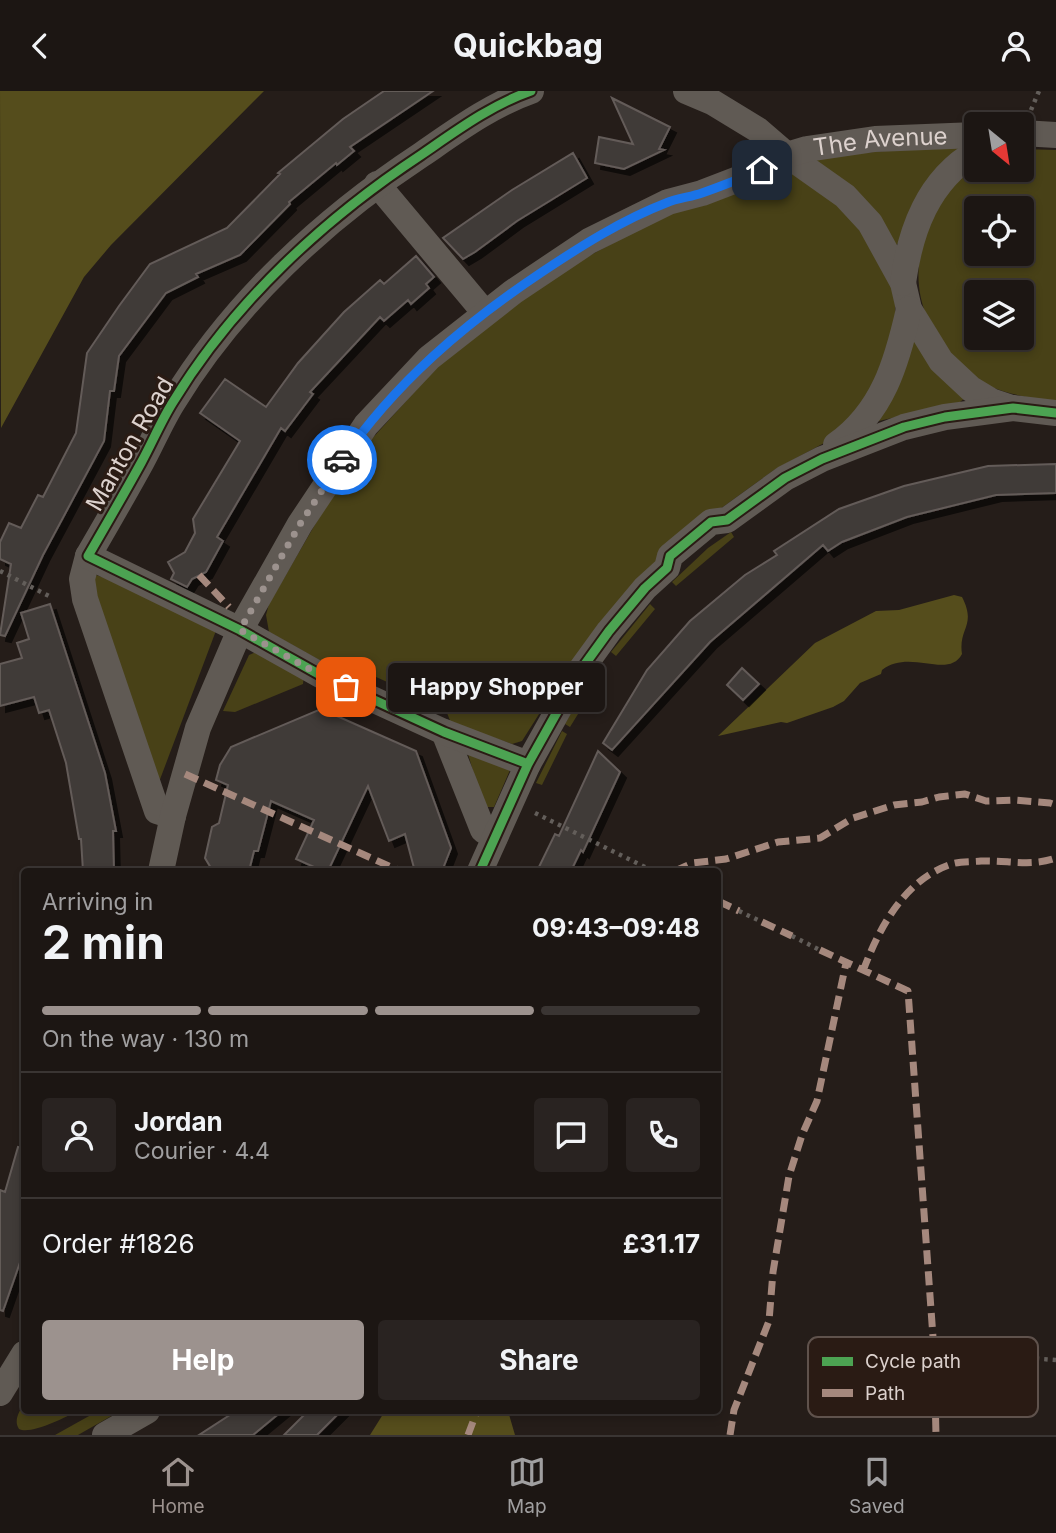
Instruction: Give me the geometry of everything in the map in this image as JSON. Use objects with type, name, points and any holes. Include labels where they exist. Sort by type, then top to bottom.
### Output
[{"type":"street","name":"Manton Road","points":[[88,556],[173,402],[201,361],[286,263],[331,221],[377,184],[485,113],[531,91]]},
{"type":"street","points":[[686,91],[726,109],[758,130],[787,155]]},
{"type":"street","points":[[1034,134],[1056,135]]},
{"type":"street","name":"The Avenue","points":[[162,868],[198,728],[240,630],[300,524],[366,425],[429,358],[485,313],[580,247],[621,223],[668,202],[702,193],[762,170],[787,155],[820,147],[875,139],[964,135]]},
{"type":"street","name":"The Avenue","points":[[787,155],[835,188],[870,223],[941,361],[960,380],[981,395],[1013,408]]},
{"type":"street","name":"The Avenue","points":[[481,868],[528,764],[580,671],[645,588],[667,568],[670,556],[711,522],[727,520],[839,443],[872,410],[895,366],[906,296],[908,249],[927,200],[952,170],[964,161]]},
{"type":"street","points":[[377,184],[485,313]]},
{"type":"street","name":"The Avenue","points":[[785,478],[843,449],[904,427],[945,417],[1013,408],[1056,413]]},
{"type":"street","points":[[173,816],[157,811],[103,657],[83,588],[83,574],[88,556],[240,630],[322,676],[444,732],[528,764]]},
{"type":"street","points":[[444,732],[483,830],[495,837]]},
{"type":"street","points":[[0,1393],[21,1359]]},
{"type":"street","points":[[105,1435],[142,1414]]},
{"type":"path","points":[[0,571],[51,597]]},
{"type":"path","points":[[533,812],[647,868]]},
{"type":"path","points":[[739,911],[762,922]]},
{"type":"path","points":[[792,936],[820,950]]},
{"type":"path","points":[[1038,1359],[1056,1360]]},
{"type":"shaded area","points":[[0,91],[264,91],[111,245],[84,277],[1,428]]},
{"type":"shaded area","points":[[962,144],[896,246],[815,160],[819,157]]},
{"type":"shaded area","points":[[1034,149],[1056,150],[1056,402],[997,389],[966,373],[929,321],[921,300],[918,278],[920,256],[934,214],[945,195],[964,176],[964,182],[1034,182]]},
{"type":"shaded area","points":[[780,172],[795,173],[833,192],[887,266],[895,303],[896,323],[890,363],[839,435],[774,470],[684,535],[572,662],[522,741],[512,744],[451,723],[445,708],[336,659],[332,667],[269,632],[266,615],[269,604],[320,516],[369,442],[437,367],[557,273],[675,210]]},
{"type":"shaded area","points":[[916,341],[965,398],[960,402],[879,421],[877,420],[906,346]]},
{"type":"shaded area","points":[[731,532],[734,537],[676,586],[672,582],[708,548]]},
{"type":"shaded area","points":[[89,573],[116,581],[217,628],[156,790]]},
{"type":"shaded area","points":[[954,595],[962,597],[968,614],[962,638],[962,654],[956,661],[938,665],[916,662],[893,664],[882,670],[881,674],[860,683],[844,701],[833,707],[787,723],[718,736],[815,643],[876,611],[899,610]]},
{"type":"shaded area","points":[[650,604],[655,609],[616,656],[611,652]]},
{"type":"shaded area","points":[[258,651],[304,674],[303,684],[235,712],[223,711],[249,655]]},
{"type":"shaded area","points":[[584,689],[591,693],[570,727],[565,724]]},
{"type":"shaded area","points":[[562,731],[567,734],[542,785],[536,783]]},
{"type":"shaded area","points":[[468,754],[510,770],[494,807],[486,807],[482,801]]},
{"type":"shaded area","points":[[21,1410],[21,1414],[71,1414],[31,1430],[19,1429],[18,1416]]},
{"type":"shaded area","points":[[93,1414],[115,1414],[78,1435],[55,1435]]},
{"type":"shaded area","points":[[383,1414],[509,1414],[515,1435],[370,1435]]},
{"type":"building","points":[[384,91],[433,91],[350,147],[354,151],[289,202],[240,255],[196,274],[198,277],[166,293],[119,356],[114,391],[110,391],[104,441],[43,555],[5,636],[0,635],[11,564],[0,559],[0,542],[9,523],[21,528],[38,495],[43,497],[76,433],[87,353],[119,306],[150,264],[227,228],[280,174],[278,173],[343,119]]},
{"type":"building","points":[[612,98],[670,127],[659,149],[664,150],[624,169],[595,163],[599,137],[633,144]]},
{"type":"building","points":[[573,153],[587,178],[517,221],[475,252],[463,259],[443,238],[512,190]]},
{"type":"building","points":[[416,256],[434,277],[426,284],[429,288],[411,304],[408,300],[384,321],[380,317],[310,392],[313,394],[285,431],[281,428],[217,537],[223,541],[206,572],[192,579],[187,587],[171,579],[174,573],[168,562],[185,552],[195,533],[193,519],[240,441],[200,413],[225,379],[266,407],[298,363],[344,312],[380,280],[384,284]]},
{"type":"building","points":[[1056,464],[1056,493],[996,495],[907,517],[842,542],[828,551],[823,545],[710,642],[612,750],[603,743],[647,670],[690,621],[745,575],[777,555],[774,551],[839,509],[904,486],[988,466]]},
{"type":"building","points":[[50,604],[105,773],[116,831],[113,831],[114,868],[83,868],[81,839],[66,763],[49,710],[39,713],[34,697],[0,706],[0,664],[22,658],[17,643],[29,639],[21,613]]},
{"type":"building","points":[[742,668],[759,684],[743,700],[727,685]]},
{"type":"building","points":[[321,709],[416,751],[451,848],[443,868],[414,868],[405,834],[389,841],[368,786],[329,868],[316,868],[296,859],[314,820],[271,801],[258,851],[254,851],[250,868],[211,868],[205,858],[212,827],[219,823],[228,785],[216,780],[220,765],[231,747]]},
{"type":"building","points":[[598,751],[620,772],[583,852],[581,850],[572,868],[538,868],[555,834],[559,836]]},
{"type":"building","points":[[18,1147],[21,1148],[21,1260],[3,1311],[0,1310],[0,1190],[5,1192]]},
{"type":"building","points":[[231,1414],[278,1414],[253,1435],[199,1435]]},
{"type":"building","points":[[305,1414],[338,1414],[317,1435],[284,1435]]},
{"type":"marked path","points":[[199,575],[229,607]]},
{"type":"marked path","points":[[185,774],[393,868]]},
{"type":"marked path","points":[[682,868],[693,863],[726,859],[778,842],[820,838],[853,818],[894,805],[939,797],[965,794],[986,801],[1014,800],[1056,805]]},
{"type":"marked path","points":[[863,971],[885,923],[895,908],[906,894],[933,872],[961,862],[1028,863],[1056,858]]},
{"type":"marked path","points":[[721,902],[739,911]]},
{"type":"marked path","points":[[762,922],[792,936]]},
{"type":"marked path","points":[[820,950],[908,991],[933,1337]]},
{"type":"marked path","points":[[730,1435],[734,1410],[769,1321],[773,1272],[789,1176],[802,1135],[817,1101],[846,963]]},
{"type":"marked path","points":[[468,1435],[476,1414]]},
{"type":"marked path","points":[[936,1417],[936,1435]]},
{"type":"cycle path","points":[[528,764],[444,732],[322,676],[240,630],[88,556],[173,402],[197,365],[253,297],[316,235],[385,180],[474,119],[531,91]]},
{"type":"cycle path","points":[[481,868],[528,764],[580,671],[645,588],[667,568],[670,556],[711,522],[727,520],[785,478],[822,459],[904,427],[945,417],[1013,408],[1056,413]]},
{"type":"way so far","points":[[342,460],[300,524],[240,630],[346,687]]},
{"type":"place","name":"Happy Shopper","points":[[346,687]]},
{"type":"route","points":[[342,460],[366,425],[429,358],[513,292],[621,223],[668,202],[702,193],[762,170]]}]
